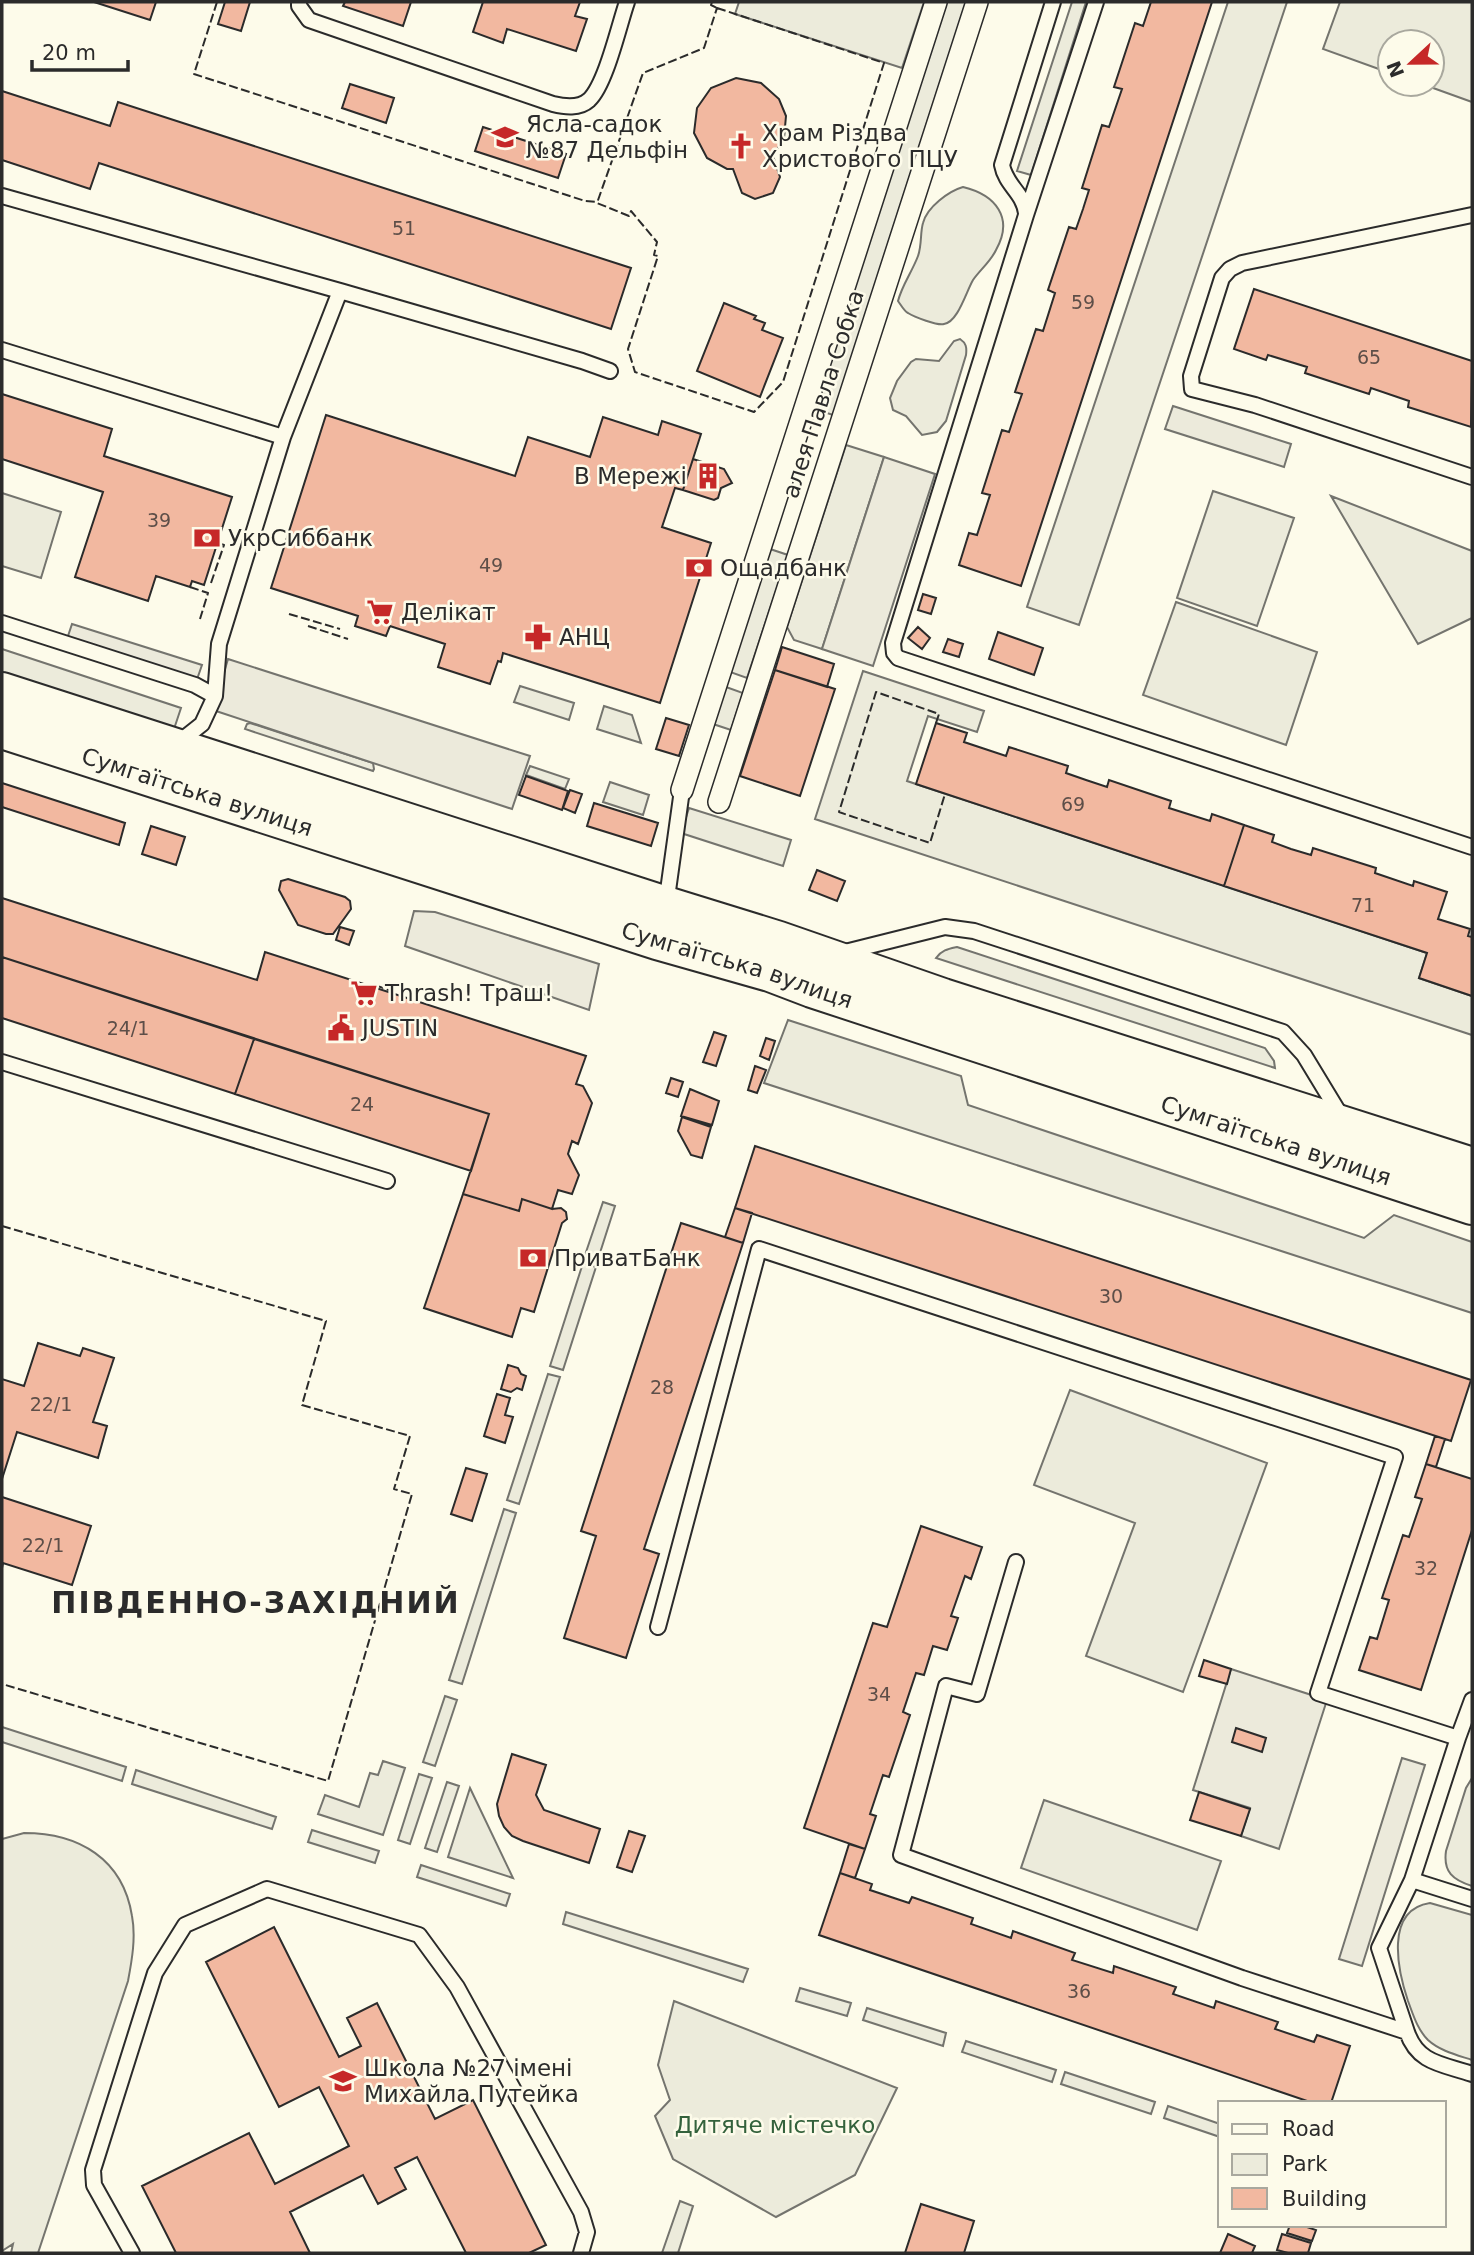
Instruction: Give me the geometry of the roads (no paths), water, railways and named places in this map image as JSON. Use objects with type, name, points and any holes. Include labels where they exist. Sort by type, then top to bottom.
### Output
[{"type":"main road","name":"Сумгаїтська вулиця","points":[[2,692],[825,957],[943,998],[1348,1126],[1470,1160]]},
{"type":"main road","name":"Сумгаїтська вулиця","points":[[2,729],[619,928],[770,972],[1472,1205]]},
{"type":"street","name":"алея Павла Собка","points":[[682,790],[936,2]]},
{"type":"street","name":"алея Павла Собка","points":[[719,802],[977,2]]},
{"type":"lane","points":[[299,2],[309,20],[571,108],[589,101],[600,83],[627,2]]},
{"type":"lane","points":[[1026,215],[1024,202],[1009,183],[1002,165],[1052,2]]},
{"type":"lane","points":[[1096,2],[1026,215],[893,643],[894,653],[898,658],[1472,847]]},
{"type":"lane","points":[[2,196],[340,291],[610,371]]},
{"type":"lane","points":[[1472,215],[1242,264],[1230,269],[1222,278],[1191,376],[1192,389],[1255,405],[1472,477]]},
{"type":"lane","points":[[173,747],[202,724],[215,696],[219,644],[283,438],[340,291]]},
{"type":"lane","points":[[2,350],[283,438]]},
{"type":"lane","points":[[2,623],[195,685],[215,696]]},
{"type":"lane","points":[[666,906],[682,790]]},
{"type":"lane","points":[[825,957],[945,927],[974,931],[1283,1032],[1304,1055],[1348,1126]]},
{"type":"lane","points":[[2,1062],[387,1181]]},
{"type":"lane","points":[[658,1627],[759,1249],[1395,1457],[1318,1693],[1458,1738]]},
{"type":"lane","points":[[1016,1562],[977,1694],[946,1686],[901,1854],[1242,1978],[1407,2032]]},
{"type":"lane","points":[[1472,1700],[1412,1880],[1379,1948],[1407,2032],[1418,2053],[1472,2074]]},
{"type":"lane","points":[[1412,1880],[1472,1899]]},
{"type":"lane","points":[[132,2253],[94,2185],[93,2169],[155,1973],[186,1925],[267,1889],[419,1935],[457,1987],[581,2212],[587,2232],[581,2253]]},
{"type":"place","name":"Ясла-садок №87 Дельфін","points":[[505,137]]},
{"type":"place","name":"Храм Різдва Христового ПЦУ","points":[[741,146]]},
{"type":"place","name":"В Мережі","points":[[708,476]]},
{"type":"place","name":"УкрСиббанк","points":[[207,538]]},
{"type":"place","name":"Ощадбанк","points":[[699,568]]},
{"type":"place","name":"Делікат","points":[[380,612]]},
{"type":"place","name":"АНЦ","points":[[538,637]]},
{"type":"place","name":"Thrash! Траш!","points":[[364,993]]},
{"type":"place","name":"JUSTIN","points":[[341,1028]]},
{"type":"place","name":"ПриватБанк","points":[[533,1258]]},
{"type":"place","name":"Школа №27 імені Михайла Путейка","points":[[343,2081]]},
{"type":"district","name":"ПІВДЕННО-ЗАХІДНИЙ","points":[[256,1602]]},
{"type":"park label","name":"Дитяче містечко","points":[[775,2125]]}]
